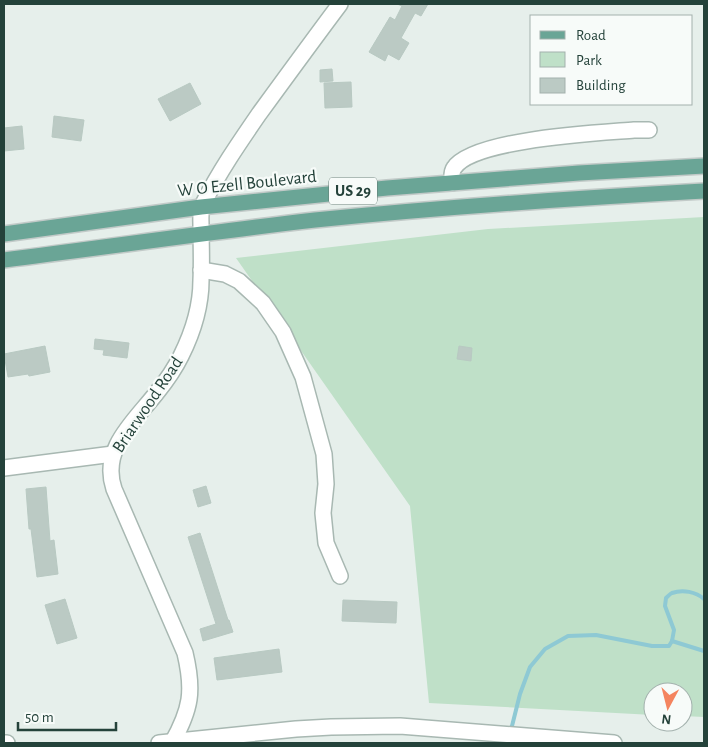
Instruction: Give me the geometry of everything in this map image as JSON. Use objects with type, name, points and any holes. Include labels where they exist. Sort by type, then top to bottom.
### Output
[{"type":"main road","name":"W O Ezell Boulevard","points":[[4,234],[201,206],[386,188],[579,172],[704,166]]},
{"type":"main road","points":[[448,183],[451,208]]},
{"type":"main road","name":"US 29","points":[[4,260],[325,219],[451,208],[704,191]]},
{"type":"street","name":"Briarwood Road","points":[[172,743],[182,725],[187,710],[190,691],[189,671],[185,653],[114,489],[110,472],[113,454],[135,418],[170,375],[190,338],[200,300],[202,270],[201,206],[231,154],[340,4]]},
{"type":"street","points":[[448,183],[454,167],[478,152],[537,139],[649,130]]},
{"type":"street","points":[[202,270],[225,274],[239,281],[263,303],[283,332],[302,377],[324,454],[326,484],[323,513],[326,542],[340,576]]},
{"type":"street","points":[[4,468],[113,454]]},
{"type":"street","points":[[159,743],[296,729],[400,726],[614,743]]},
{"type":"green space","points":[[704,217],[704,717],[693,716],[693,682],[643,682],[643,714],[429,703],[410,506],[236,258],[488,229]]},
{"type":"building","points":[[397,4],[428,4],[421,16],[415,13],[401,38],[409,43],[399,60],[388,54],[385,61],[369,52],[390,17],[395,20],[402,6]]},
{"type":"building","points":[[332,69],[333,81],[320,82],[320,70]]},
{"type":"building","points":[[351,82],[352,107],[325,108],[324,83]]},
{"type":"building","points":[[190,83],[201,104],[170,121],[158,99]]},
{"type":"building","points":[[54,116],[84,120],[81,141],[52,137]]},
{"type":"building","points":[[22,126],[24,149],[4,151],[4,128]]},
{"type":"building","points":[[95,339],[129,343],[127,358],[103,355],[104,350],[94,349]]},
{"type":"building","points":[[45,346],[50,372],[8,377],[4,354]]},
{"type":"building","points":[[459,346],[472,348],[471,361],[457,359]]},
{"type":"building","points":[[206,486],[211,503],[198,507],[193,490]]},
{"type":"building","points":[[46,487],[50,541],[54,540],[58,574],[37,577],[31,529],[29,529],[26,489]]},
{"type":"building","points":[[200,533],[233,632],[203,641],[200,629],[216,624],[188,537]]},
{"type":"building","points":[[65,599],[77,638],[57,644],[45,605]]},
{"type":"building","points":[[343,600],[397,602],[396,623],[342,621]]},
{"type":"building","points":[[279,649],[282,672],[217,680],[214,658]]},
{"type":"waterway","points":[[672,641],[674,630],[665,606],[666,598],[672,593],[685,591],[704,599]]},
{"type":"waterway","points":[[511,730],[520,694],[530,667],[545,649],[568,636],[596,635],[652,646],[669,646],[672,641]]},
{"type":"waterway","points":[[672,641],[704,651]]}]
